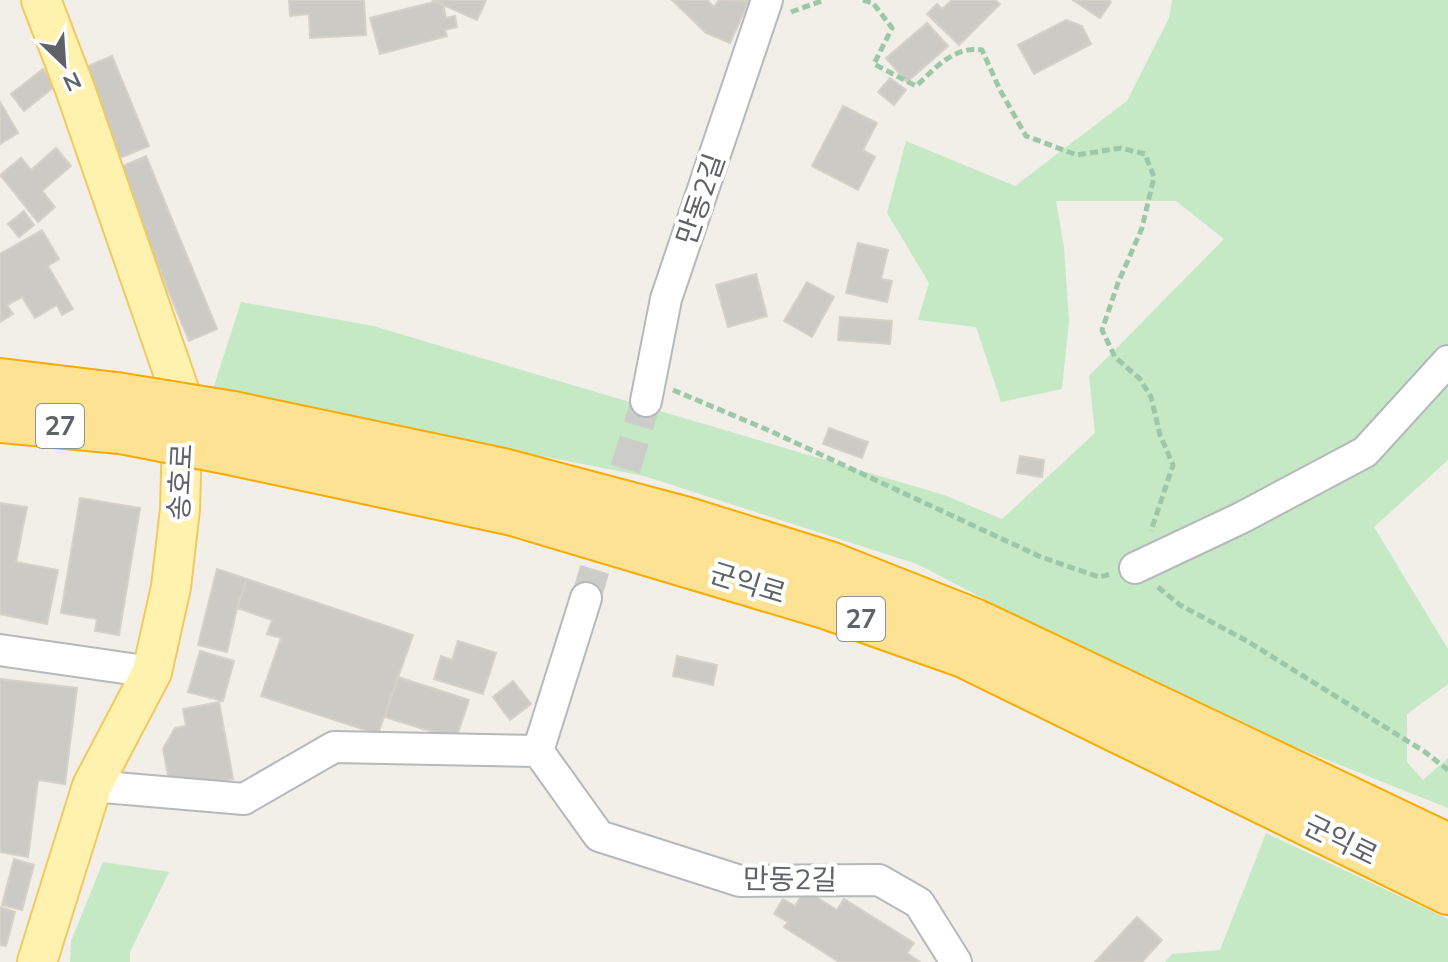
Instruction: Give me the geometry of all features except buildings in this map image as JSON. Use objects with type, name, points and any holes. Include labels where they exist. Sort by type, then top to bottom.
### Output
[{"type":"highway","name":"군익로","points":[[0,381],[118,413],[233,433],[503,471],[684,519],[832,565],[974,621],[1448,846]]},
{"type":"highway","name":"군익로","points":[[0,420],[118,413]]},
{"type":"highway","name":"군익로","points":[[233,433],[828,607],[964,655],[1448,892]]},
{"type":"main road","name":"송호로","points":[[37,962],[92,786],[152,672],[171,587],[180,509],[183,401],[81,103],[41,0]]},
{"type":"street","name":"만동2길","points":[[648,391],[666,299],[767,0]]},
{"type":"street","points":[[1135,568],[1241,518],[1365,452],[1448,361]]},
{"type":"street","points":[[92,786],[244,799],[334,747],[538,751],[586,598]]},
{"type":"street","points":[[0,650],[152,672]]},
{"type":"street","name":"만동2길","points":[[538,751],[599,836],[740,881],[879,880],[919,903],[956,962]]},
{"type":"path","points":[[863,0],[873,3],[892,28],[874,64],[916,86],[957,52],[969,48],[982,50],[1026,136],[1077,155],[1121,148],[1145,154],[1154,177],[1142,228],[1102,330],[1115,357],[1140,379],[1151,397],[1160,435],[1173,465],[1135,568]]},
{"type":"path","points":[[648,391],[768,430],[1041,557],[1099,577],[1135,568]]},
{"type":"path","points":[[1135,568],[1180,605],[1259,649],[1425,752],[1448,770]]},
{"type":"green space","points":[[1172,0],[1448,0],[1448,460],[1374,527],[1448,649],[1448,684],[1407,714],[1407,762],[1423,780],[1448,758],[1448,808],[1192,706],[917,564],[644,476],[212,392],[241,302],[373,326],[944,495],[1002,519],[1095,433],[1089,376],[1224,239],[1176,201],[1056,201],[1064,247],[1069,321],[1062,389],[1001,402],[976,327],[918,320],[929,283],[887,213],[906,141],[1015,186],[1127,101],[1169,18]]},
{"type":"green space","points":[[1266,833],[1448,919],[1448,962],[1165,962],[1172,954],[1220,950]]},
{"type":"green space","points":[[103,862],[169,872],[130,952],[130,962],[70,962],[71,941]]},
{"type":"tunnel","points":[[586,598],[646,401]]}]
